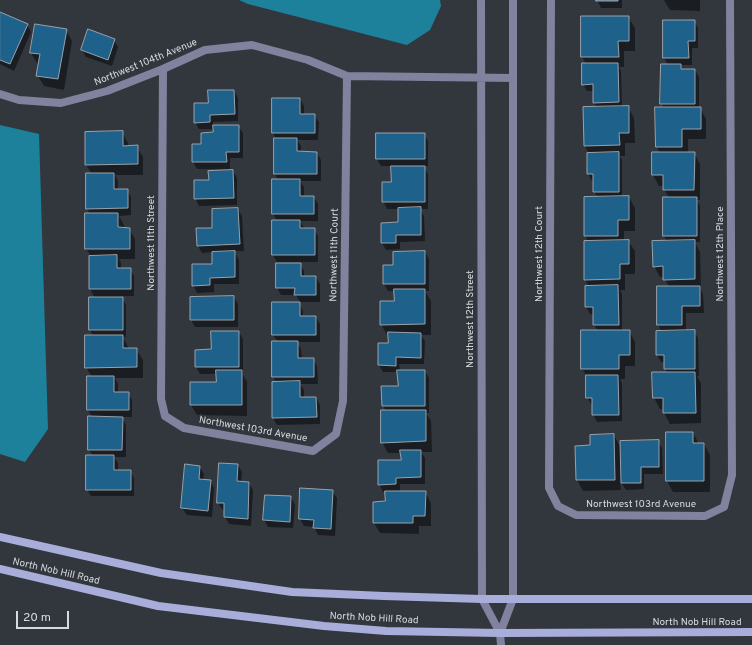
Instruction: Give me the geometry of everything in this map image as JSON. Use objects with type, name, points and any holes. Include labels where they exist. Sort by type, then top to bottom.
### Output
[{"type":"main road","points":[[0,537],[161,573],[284,591],[482,599],[752,599]]},
{"type":"main road","name":"North Nob Hill Road","points":[[0,569],[158,606],[324,626],[386,631],[500,633],[752,632]]},
{"type":"street","name":"Northwest 12th Street","points":[[481,0],[482,599],[500,633],[501,645]]},
{"type":"street","name":"Northwest 12th Street","points":[[500,633],[513,599],[513,0]]},
{"type":"street","name":"Northwest 12th Court","points":[[551,0],[549,488],[558,506]]},
{"type":"street","name":"Northwest 12th Place","points":[[724,507],[732,476],[730,0]]},
{"type":"street","name":"Northwest 104th Avenue","points":[[0,94],[19,100],[61,103],[107,91],[163,69],[205,50],[252,45],[308,60],[347,76],[513,78]]},
{"type":"street","name":"Northwest 11th Street","points":[[163,69],[161,399],[164,416]]},
{"type":"street","name":"Northwest 11th Court","points":[[336,434],[343,401],[347,76]]},
{"type":"street","name":"Northwest 103rd Avenue","points":[[164,416],[184,428],[313,451],[336,434]]},
{"type":"street","name":"Northwest 103rd Avenue","points":[[558,506],[576,515],[705,516],[724,507]]},
{"type":"water","points":[[239,0],[440,0],[441,6],[430,30],[407,45],[248,4]]},
{"type":"water","points":[[0,125],[39,134],[48,429],[25,462],[0,454]]},
{"type":"building","points":[[618,0],[618,1],[596,1]]},
{"type":"building","points":[[0,12],[28,24],[10,64],[0,60]]},
{"type":"building","points":[[581,16],[629,16],[629,41],[618,41],[619,57],[581,57]]},
{"type":"building","points":[[663,20],[695,20],[695,41],[688,41],[689,58],[663,58]]},
{"type":"building","points":[[35,24],[67,29],[58,79],[36,76],[40,54],[30,53]]},
{"type":"building","points":[[88,29],[115,39],[108,60],[81,50]]},
{"type":"building","points":[[582,63],[618,63],[619,102],[593,103],[593,84],[582,85]]},
{"type":"building","points":[[661,64],[681,64],[681,69],[695,69],[695,104],[660,104]]},
{"type":"building","points":[[208,90],[234,90],[235,114],[210,115],[210,122],[194,123],[194,103],[208,103]]},
{"type":"building","points":[[272,98],[300,98],[300,114],[315,114],[315,133],[272,133]]},
{"type":"building","points":[[629,106],[629,133],[619,133],[620,145],[584,146],[583,107]]},
{"type":"building","points":[[655,107],[701,107],[701,129],[682,129],[682,147],[656,147]]},
{"type":"building","points":[[213,125],[239,125],[239,152],[226,152],[227,162],[192,162],[192,144],[201,144],[201,133],[213,132]]},
{"type":"building","points":[[123,131],[123,146],[138,145],[138,164],[85,165],[85,132]]},
{"type":"building","points":[[376,133],[425,133],[425,159],[376,159]]},
{"type":"building","points":[[274,138],[297,138],[297,151],[317,152],[317,174],[274,174]]},
{"type":"building","points":[[619,152],[619,192],[593,192],[593,174],[587,174],[587,153]]},
{"type":"building","points":[[652,152],[695,152],[694,190],[663,190],[663,175],[652,175]]},
{"type":"building","points":[[391,166],[425,166],[425,202],[382,202],[382,182],[391,182]]},
{"type":"building","points":[[233,170],[234,198],[194,199],[194,180],[209,180],[208,171]]},
{"type":"building","points":[[86,173],[114,173],[114,189],[128,189],[128,208],[86,209]]},
{"type":"building","points":[[272,179],[300,179],[300,196],[314,196],[314,214],[272,214]]},
{"type":"building","points":[[629,196],[629,220],[618,220],[618,236],[584,236],[584,197]]},
{"type":"building","points":[[663,197],[697,197],[697,236],[663,236]]},
{"type":"building","points":[[421,207],[421,235],[396,235],[396,243],[381,243],[381,223],[398,222],[398,208]]},
{"type":"building","points":[[238,208],[240,244],[197,246],[196,228],[212,228],[212,209]]},
{"type":"building","points":[[85,213],[118,213],[118,227],[130,228],[130,249],[85,249]]},
{"type":"building","points":[[272,220],[300,220],[300,228],[315,228],[315,255],[272,255]]},
{"type":"building","points":[[629,240],[629,264],[620,264],[620,279],[584,280],[584,241]]},
{"type":"building","points":[[695,240],[695,279],[663,280],[663,266],[653,267],[652,241]]},
{"type":"building","points":[[235,251],[235,277],[210,278],[210,285],[192,286],[192,264],[212,264],[212,252]]},
{"type":"building","points":[[425,251],[425,284],[383,284],[383,265],[393,265],[393,252]]},
{"type":"building","points":[[117,255],[117,268],[131,268],[131,289],[89,289],[89,256]]},
{"type":"building","points":[[276,263],[301,263],[301,276],[316,276],[316,295],[294,295],[295,288],[276,288]]},
{"type":"building","points":[[618,285],[619,325],[593,325],[593,307],[585,307],[585,286]]},
{"type":"building","points":[[657,286],[700,286],[700,306],[682,306],[682,325],[657,325]]},
{"type":"building","points":[[394,289],[425,289],[425,324],[380,325],[380,301],[394,301]]},
{"type":"building","points":[[234,296],[234,320],[190,320],[190,297]]},
{"type":"building","points":[[89,297],[123,297],[123,330],[89,330]]},
{"type":"building","points":[[272,302],[300,302],[300,316],[316,316],[316,335],[272,335]]},
{"type":"building","points":[[581,330],[630,330],[630,355],[619,355],[619,369],[581,369]]},
{"type":"building","points":[[695,330],[695,369],[664,369],[664,355],[656,355],[656,331]]},
{"type":"building","points":[[211,331],[239,331],[239,367],[195,367],[195,350],[211,349]]},
{"type":"building","points":[[388,332],[421,333],[421,358],[396,357],[396,366],[378,365],[378,343],[388,343]]},
{"type":"building","points":[[85,335],[123,335],[123,348],[137,348],[137,367],[85,368]]},
{"type":"building","points":[[272,341],[298,341],[298,358],[314,358],[314,377],[272,377]]},
{"type":"building","points":[[216,370],[242,370],[242,405],[190,405],[190,382],[216,382]]},
{"type":"building","points":[[397,370],[425,370],[425,406],[382,406],[381,386],[398,386]]},
{"type":"building","points":[[652,372],[695,372],[696,413],[663,413],[663,398],[653,398]]},
{"type":"building","points":[[586,375],[618,375],[619,415],[592,415],[592,398],[586,398]]},
{"type":"building","points":[[87,376],[114,376],[114,392],[129,392],[129,410],[87,410]]},
{"type":"building","points":[[300,381],[300,397],[316,397],[317,417],[272,418],[272,382]]},
{"type":"building","points":[[381,410],[426,410],[426,441],[381,443]]},
{"type":"building","points":[[88,416],[123,417],[122,450],[88,450]]},
{"type":"building","points":[[666,432],[693,432],[693,443],[704,443],[704,481],[666,481]]},
{"type":"building","points":[[614,434],[615,480],[576,480],[575,446],[590,445],[590,435]]},
{"type":"building","points":[[659,440],[659,467],[641,467],[641,483],[621,483],[620,441]]},
{"type":"building","points":[[400,450],[421,450],[421,477],[396,478],[396,484],[378,485],[378,460],[401,460]]},
{"type":"building","points":[[86,455],[114,455],[114,470],[131,470],[131,490],[86,490]]},
{"type":"building","points":[[219,463],[238,464],[237,481],[249,482],[248,519],[224,517],[224,503],[217,503]]},
{"type":"building","points":[[185,464],[200,466],[199,479],[211,480],[208,511],[181,508]]},
{"type":"building","points":[[300,488],[333,490],[331,529],[313,528],[314,520],[299,519]]},
{"type":"building","points":[[385,491],[426,491],[425,516],[413,516],[413,523],[373,523],[373,502],[385,501]]},
{"type":"building","points":[[265,495],[291,496],[290,522],[263,520]]}]
